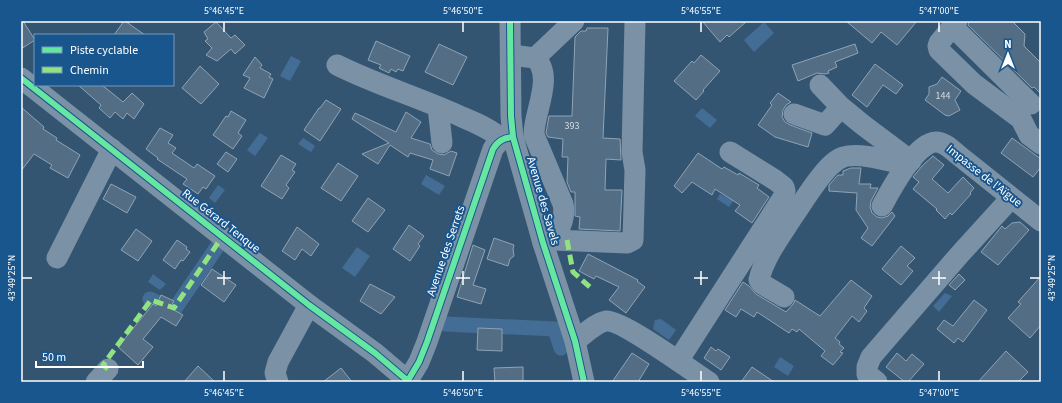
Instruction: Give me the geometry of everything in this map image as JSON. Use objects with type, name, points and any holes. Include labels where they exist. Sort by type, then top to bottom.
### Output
[{"type":"street","name":"Avenue des Savels","points":[[510,21],[511,116],[507,138],[549,241],[584,382]]},
{"type":"street","points":[[535,58],[574,21]]},
{"type":"street","points":[[549,241],[627,244],[633,240],[635,170],[632,152],[635,21]]},
{"type":"street","points":[[1031,104],[954,24],[939,43],[938,46],[940,52],[974,84],[1021,119],[1030,135],[1041,144]]},
{"type":"street","points":[[511,55],[535,58]]},
{"type":"street","points":[[535,58],[540,66],[543,86],[542,100],[534,128],[534,135],[563,204],[564,213],[560,228],[549,241]]},
{"type":"street","points":[[337,65],[438,107],[507,138]]},
{"type":"street","name":"Rue Gérard Tenque","points":[[21,78],[309,305],[376,353],[408,381]]},
{"type":"street","points":[[820,85],[846,105],[909,163]]},
{"type":"street","points":[[794,114],[824,126],[846,105]]},
{"type":"street","points":[[438,107],[442,144]]},
{"type":"street","name":"Avenue des Serrets","points":[[408,381],[419,362],[427,342],[490,156],[495,145],[507,138]]},
{"type":"street","name":"Impasse de l'Aïgue","points":[[882,206],[896,181],[909,163],[926,146],[931,143],[940,143],[957,154],[1041,221]]},
{"type":"street","points":[[58,258],[112,149]]},
{"type":"street","points":[[678,361],[784,196],[784,187],[730,152]]},
{"type":"street","points":[[784,297],[762,284],[759,280],[760,274],[773,248],[809,194],[830,166],[836,160],[854,156],[909,163]]},
{"type":"street","points":[[877,382],[867,374],[867,367],[871,357],[961,253],[1012,198]]},
{"type":"street","points":[[278,382],[275,373],[278,362],[309,305]]},
{"type":"street","points":[[575,341],[600,323],[610,321],[621,324],[709,382]]},
{"type":"street","name":"Rue Gérard Tenque","points":[[376,353],[396,362],[419,362]]},
{"type":"water","points":[[764,22],[774,33],[754,52],[744,40]]},
{"type":"water","points":[[291,56],[301,61],[290,81],[280,76]]},
{"type":"water","points":[[702,108],[717,120],[710,128],[695,116]]},
{"type":"water","points":[[260,133],[268,138],[255,156],[247,150]]},
{"type":"water","points":[[303,138],[315,146],[311,152],[298,144]]},
{"type":"water","points":[[426,175],[445,186],[439,195],[421,184]]},
{"type":"water","points":[[218,185],[225,190],[215,203],[209,198]]},
{"type":"water","points":[[720,194],[734,200],[729,207],[717,199]]},
{"type":"water","points":[[357,247],[370,256],[355,277],[342,268]]},
{"type":"water","points":[[153,274],[166,284],[160,290],[148,282]]},
{"type":"water","points":[[945,293],[952,296],[939,312],[933,306]]},
{"type":"water","points":[[661,319],[676,330],[669,340],[653,329],[655,320]]},
{"type":"water","points":[[780,357],[794,366],[788,376],[774,367]]},
{"type":"building","points":[[21,21],[23,21],[34,41],[21,49]]},
{"type":"building","points":[[125,21],[144,34],[115,34]]},
{"type":"building","points":[[702,21],[747,21],[729,37],[727,35],[720,42]]},
{"type":"building","points":[[846,21],[917,21],[897,45],[881,32],[872,43]]},
{"type":"building","points":[[969,21],[1012,21],[1025,34],[1024,46],[1041,63],[1041,94],[1034,87],[1032,88],[968,25]]},
{"type":"building","points":[[216,22],[231,38],[235,35],[245,45],[235,54],[231,49],[217,61],[206,55],[212,48],[205,41],[208,39],[204,32]]},
{"type":"building","points":[[587,28],[608,28],[603,138],[620,139],[621,160],[606,159],[605,190],[622,190],[620,231],[579,229],[580,217],[575,216],[575,192],[571,192],[567,182],[568,157],[562,157],[563,139],[548,137],[546,133],[549,116],[572,116],[575,37],[581,31],[586,31]]},
{"type":"building","points":[[376,41],[410,56],[403,71],[398,69],[396,72],[391,69],[389,73],[379,68],[381,65],[368,60]]},
{"type":"building","points":[[439,44],[467,57],[453,85],[425,72]]},
{"type":"building","points":[[855,44],[858,53],[835,62],[837,67],[828,71],[829,73],[817,73],[798,81],[792,65]]},
{"type":"building","points":[[701,55],[720,71],[696,100],[674,81],[692,61],[694,63]]},
{"type":"building","points":[[255,57],[262,65],[260,68],[271,74],[269,77],[273,79],[264,98],[244,88],[250,78],[243,75]]},
{"type":"building","points":[[875,64],[903,85],[896,94],[883,85],[867,107],[852,95]]},
{"type":"building","points":[[200,66],[219,84],[201,104],[182,88]]},
{"type":"building","points":[[942,77],[961,91],[955,100],[960,110],[949,116],[945,115],[925,100],[929,94],[929,87],[937,84]]},
{"type":"building","points":[[79,86],[103,86],[123,102],[132,93],[144,104],[134,119],[127,113],[123,119],[115,112],[110,118],[99,108],[101,105]]},
{"type":"building","points":[[778,93],[791,102],[786,105],[783,110],[782,117],[785,122],[812,133],[808,147],[775,137],[758,125],[772,105],[770,103]]},
{"type":"building","points":[[326,100],[341,109],[320,141],[304,130]]},
{"type":"building","points":[[21,107],[44,127],[43,129],[57,138],[56,140],[80,155],[68,178],[50,168],[52,165],[34,154],[21,171]]},
{"type":"building","points":[[231,111],[246,120],[238,133],[242,136],[233,149],[213,135]]},
{"type":"building","points":[[406,112],[421,122],[411,138],[430,144],[432,150],[438,154],[444,155],[451,151],[457,153],[449,176],[430,169],[433,160],[410,153],[408,157],[390,145],[378,164],[362,154],[389,143],[352,119],[355,113],[396,132]]},
{"type":"building","points":[[160,128],[173,135],[168,143],[176,148],[172,153],[194,168],[197,164],[215,176],[206,189],[203,187],[198,194],[183,184],[187,179],[157,159],[158,158],[146,149]]},
{"type":"building","points":[[1012,138],[1041,159],[1041,167],[1033,177],[1001,153]]},
{"type":"building","points":[[226,152],[237,159],[228,172],[217,164]]},
{"type":"building","points":[[698,153],[722,169],[724,167],[738,175],[739,173],[759,185],[757,188],[769,197],[752,223],[735,211],[740,205],[715,189],[712,195],[692,182],[682,193],[674,186]]},
{"type":"building","points":[[281,155],[296,164],[292,170],[295,172],[286,185],[289,188],[282,199],[261,186]]},
{"type":"building","points":[[933,156],[944,165],[932,179],[948,193],[963,177],[974,188],[970,193],[971,194],[952,215],[950,213],[945,219],[936,210],[937,209],[913,189],[919,182],[913,177]]},
{"type":"building","points":[[338,163],[358,176],[341,201],[321,188]]},
{"type":"building","points":[[851,168],[861,168],[859,184],[871,184],[870,188],[878,188],[871,201],[870,207],[872,213],[877,217],[882,218],[888,216],[892,212],[895,216],[872,246],[861,238],[868,228],[856,210],[857,193],[829,191],[829,185],[838,175],[843,175],[843,171]]},
{"type":"building","points":[[111,184],[136,197],[127,213],[103,199]]},
{"type":"building","points":[[368,198],[385,210],[368,232],[352,221]]},
{"type":"building","points":[[1020,222],[1029,230],[998,265],[981,252],[1002,226],[1005,229],[1012,223]]},
{"type":"building","points":[[409,225],[424,236],[418,244],[420,246],[410,261],[393,249]]},
{"type":"building","points":[[297,227],[319,244],[311,256],[302,249],[295,260],[282,251]]},
{"type":"building","points":[[136,229],[152,241],[138,261],[121,250]]},
{"type":"building","points":[[494,238],[514,245],[514,256],[510,259],[508,266],[487,259]]},
{"type":"building","points":[[177,240],[187,247],[186,249],[190,252],[183,261],[181,260],[175,269],[163,260]]},
{"type":"building","points":[[473,245],[485,250],[473,285],[486,289],[481,304],[457,297]]},
{"type":"building","points":[[901,246],[915,258],[907,266],[913,271],[901,285],[882,269]]},
{"type":"building","points":[[588,254],[638,280],[637,281],[645,287],[626,313],[609,300],[619,287],[596,276],[594,279],[579,271]]},
{"type":"building","points":[[212,269],[236,285],[224,302],[201,285]]},
{"type":"building","points":[[959,274],[965,280],[955,290],[949,285]]},
{"type":"building","points":[[1041,276],[1041,325],[1030,338],[1008,318],[1021,304],[1018,302]]},
{"type":"building","points":[[851,280],[872,296],[864,308],[867,311],[859,322],[852,316],[835,338],[844,348],[840,352],[843,353],[833,365],[821,356],[825,351],[799,329],[797,332],[792,329],[789,333],[757,312],[754,317],[741,309],[736,317],[725,310],[743,282],[756,294],[786,312],[795,300],[820,316]]},
{"type":"building","points":[[370,284],[395,297],[381,314],[360,301]]},
{"type":"building","points":[[161,295],[174,301],[170,308],[183,315],[176,326],[161,317],[143,339],[153,347],[138,365],[118,347],[153,304],[156,306]]},
{"type":"building","points":[[974,300],[987,310],[963,342],[958,338],[954,343],[937,329],[944,320],[953,326]]},
{"type":"building","points":[[478,328],[502,329],[502,351],[477,350]]},
{"type":"building","points":[[711,347],[716,351],[718,349],[730,357],[721,370],[704,358]]},
{"type":"building","points":[[1006,351],[1028,372],[1018,382],[978,382]]},
{"type":"building","points":[[632,353],[649,364],[638,382],[612,382]]},
{"type":"building","points":[[897,353],[906,361],[912,354],[924,364],[908,382],[905,382],[886,367]]},
{"type":"building","points":[[198,366],[215,382],[184,382]]},
{"type":"building","points":[[523,367],[523,382],[495,382],[494,368]]},
{"type":"building","points":[[752,367],[774,382],[741,382]]},
{"type":"building","points":[[341,368],[352,382],[323,382]]},
{"type":"waterway","points":[[150,299],[174,310],[217,247]]},
{"type":"waterway","points":[[445,324],[555,329],[561,348]]},
{"type":"marked path","points":[[108,369],[103,365],[151,300],[174,308],[222,237]]},
{"type":"marked path","points":[[567,240],[573,272],[592,289]]},
{"type":"cycle path","points":[[510,21],[511,116],[513,137],[543,243],[575,341],[584,382]]},
{"type":"cycle path","points":[[21,78],[309,305],[375,353],[408,381]]},
{"type":"cycle path","points":[[407,382],[419,362],[427,342],[493,149],[501,140],[513,137]]}]
